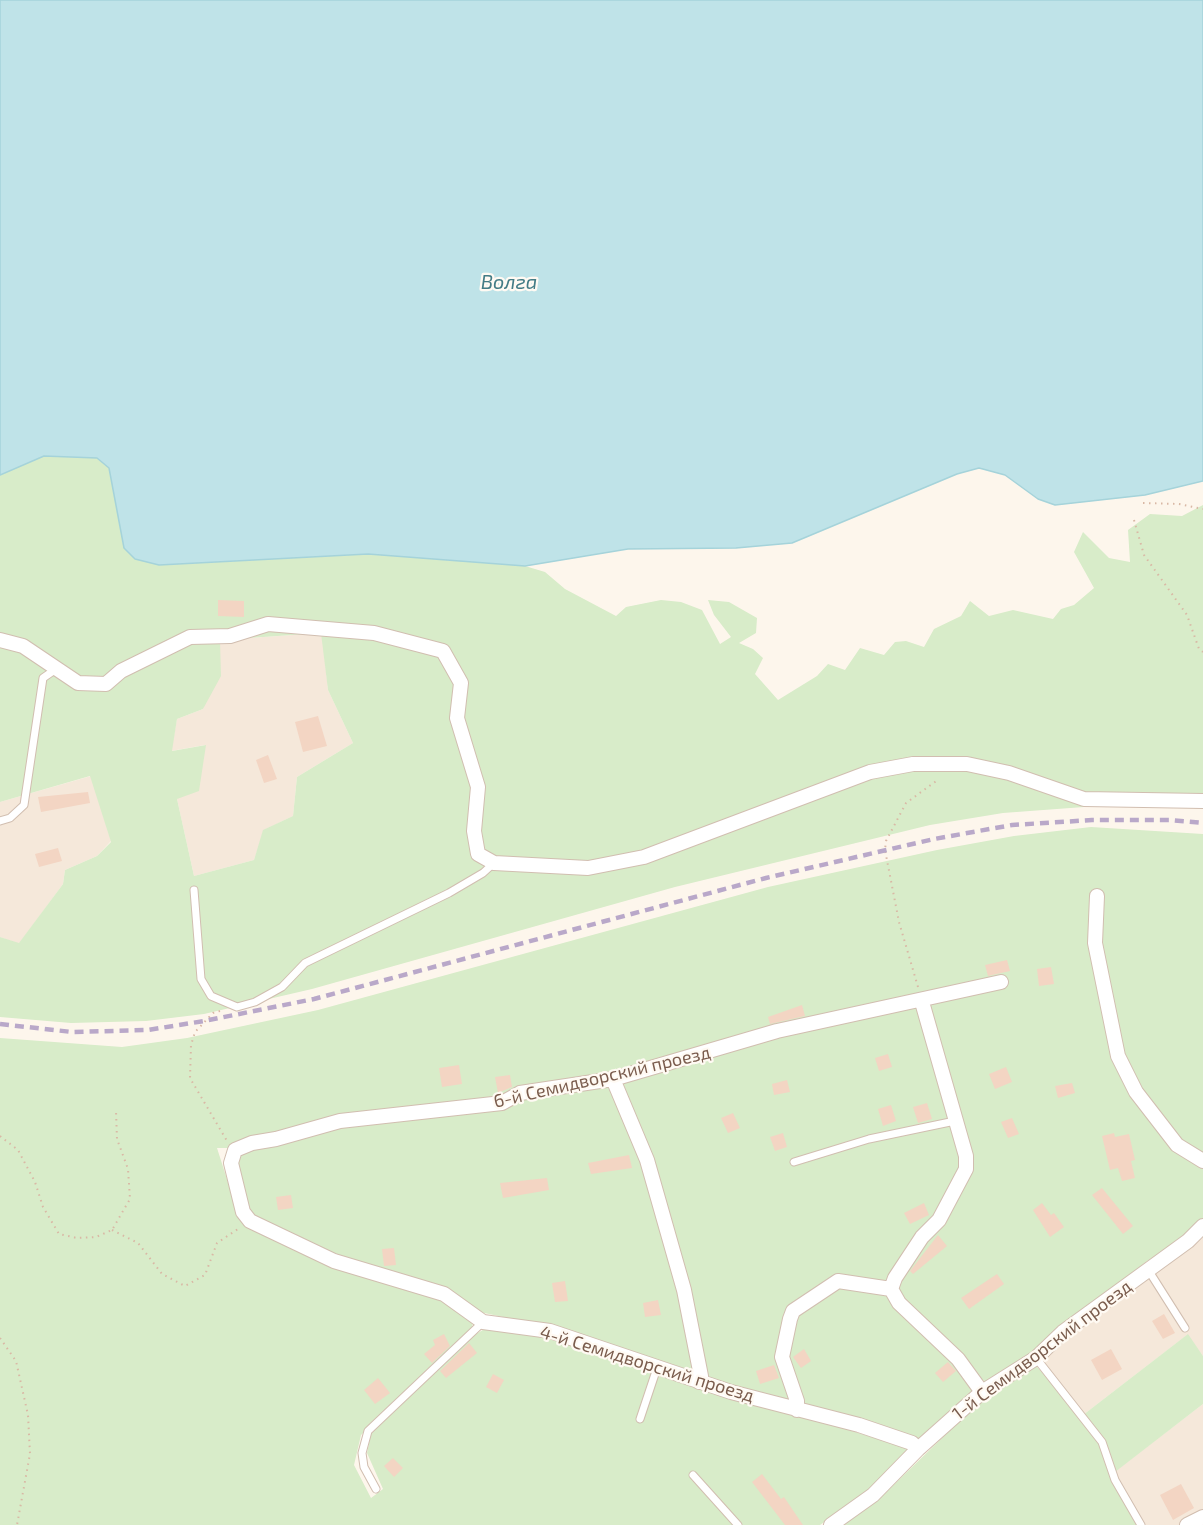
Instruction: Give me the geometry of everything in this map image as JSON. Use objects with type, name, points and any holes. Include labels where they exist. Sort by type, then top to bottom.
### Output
[{"type":"street","points":[[0,640],[23,646],[78,683],[106,684],[121,671],[190,637],[230,636],[268,624],[374,633],[443,651],[461,683],[458,718],[478,787],[474,831],[478,854],[494,863],[588,868],[644,857],[870,772],[913,764],[967,764],[1008,773],[1084,799],[1203,801]]},
{"type":"street","points":[[1097,896],[1095,943],[1118,1056],[1136,1092],[1177,1145],[1203,1161]]},
{"type":"street","name":"6-й Семидворский проезд","points":[[235,1150],[252,1143],[276,1139],[340,1120],[502,1103],[520,1093],[613,1079],[777,1031],[922,1002],[1002,982]]},
{"type":"street","points":[[922,1002],[966,1156],[966,1169],[939,1220],[922,1237],[895,1278],[891,1289],[899,1303],[958,1359],[982,1392]]},
{"type":"street","points":[[613,1079],[647,1160],[684,1290],[701,1376],[699,1382]]},
{"type":"street","points":[[235,1150],[231,1164],[243,1212],[250,1221]]},
{"type":"street","name":"4-й Семидворский проезд","points":[[250,1221],[334,1261],[444,1294],[483,1322],[550,1331],[699,1382],[859,1425],[912,1443],[918,1449]]},
{"type":"street","name":"1-й Семидворский проезд","points":[[831,1525],[873,1496],[918,1449],[982,1392],[1036,1358],[1063,1332],[1122,1290],[1147,1268],[1188,1241],[1203,1226]]},
{"type":"street","points":[[797,1410],[797,1401],[782,1358],[793,1311],[837,1281],[891,1289]]},
{"type":"street","points":[[1187,1525],[1203,1517]]},
{"type":"lane","points":[[0,821],[10,818],[24,805],[43,678],[56,669]]},
{"type":"lane","points":[[194,890],[201,979],[211,996],[234,1006],[255,1002],[282,987],[305,963],[449,893],[483,873],[494,863]]},
{"type":"lane","points":[[794,1162],[869,1139],[955,1121]]},
{"type":"lane","points":[[1147,1268],[1185,1328]]},
{"type":"lane","points":[[375,1489],[364,1467],[362,1453],[368,1431],[483,1322]]},
{"type":"lane","points":[[1036,1358],[1102,1442],[1115,1480],[1141,1525]]},
{"type":"lane","points":[[640,1419],[657,1368]]},
{"type":"lane","points":[[693,1475],[738,1525]]},
{"type":"path","points":[[1143,503],[1179,504],[1203,509]]},
{"type":"path","points":[[1134,520],[1144,555],[1187,615],[1199,649],[1203,652]]},
{"type":"path","points":[[922,1002],[899,922],[885,850],[886,841],[906,803],[930,788],[946,773]]},
{"type":"path","points":[[234,1006],[213,1013],[195,1032],[191,1045],[190,1078],[222,1136],[235,1150]]},
{"type":"path","points":[[112,1230],[130,1199],[128,1169],[117,1139],[116,1111]]},
{"type":"path","points":[[0,1136],[18,1150],[35,1182],[43,1207],[59,1234],[86,1237],[112,1230],[138,1243],[162,1274],[185,1286],[205,1275],[217,1243],[250,1221]]},
{"type":"path","points":[[0,1338],[16,1361],[28,1414],[30,1454],[17,1525]]},
{"type":"shaded area","points":[[322,633],[328,690],[353,743],[297,777],[293,816],[264,830],[254,860],[194,876],[177,799],[205,745],[171,751],[177,719],[203,709],[220,640]]},
{"type":"shaded area","points":[[91,776],[111,841],[97,856],[65,870],[63,884],[19,944],[0,937],[0,802]]},
{"type":"shaded area","points":[[1203,1232],[1203,1356],[1187,1335],[1083,1415],[1035,1365],[1064,1337]]},
{"type":"shaded area","points":[[1203,1404],[1203,1525],[1144,1525],[1114,1472]]},
{"type":"green space","points":[[44,456],[97,458],[109,468],[124,548],[159,565],[368,554],[525,566],[545,572],[565,589],[616,616],[626,607],[661,600],[681,602],[702,610],[720,644],[731,637],[714,615],[708,600],[729,602],[757,618],[756,633],[739,643],[753,649],[763,658],[755,674],[778,700],[817,676],[828,664],[845,670],[860,648],[884,655],[895,642],[906,641],[924,647],[934,629],[961,616],[970,601],[989,616],[1013,610],[1053,619],[1061,609],[1074,605],[1094,588],[1074,552],[1083,532],[1109,558],[1130,562],[1128,530],[1150,514],[1182,516],[1203,505],[1203,808],[1167,805],[1084,807],[1003,813],[930,825],[675,887],[312,989],[204,1014],[146,1021],[71,1023],[0,1017],[0,937],[19,943],[63,884],[65,870],[97,856],[111,842],[90,776],[0,802],[0,475]],"holes":[[[321,633],[328,690],[353,743],[297,777],[293,816],[263,830],[254,860],[194,876],[177,799],[199,791],[206,745],[172,751],[177,719],[203,709],[221,676],[220,640]]]},
{"type":"green space","points":[[1091,827],[1203,834],[1203,1223],[1185,1238],[1147,1261],[1034,1353],[986,1383],[901,1302],[896,1288],[970,1170],[927,1010],[932,1003],[498,1099],[252,1139],[228,1148],[217,1148],[239,1217],[441,1296],[473,1323],[471,1330],[361,1435],[354,1465],[371,1498],[383,1489],[367,1453],[372,1429],[476,1334],[488,1327],[495,1327],[596,1350],[909,1449],[870,1490],[820,1525],[0,1525],[0,1038],[122,1047],[187,1038],[318,1010],[768,887],[937,850],[1014,836]]},
{"type":"green space","points":[[913,1007],[918,1011],[963,1157],[946,1201],[887,1282],[845,1277],[785,1318],[791,1403],[706,1378],[619,1087],[621,1080],[778,1034]]},
{"type":"green space","points":[[609,1086],[645,1163],[680,1292],[696,1373],[550,1327],[475,1311],[335,1258],[258,1219],[249,1212],[235,1160],[238,1154],[255,1145],[342,1125]]},
{"type":"green space","points":[[837,1284],[884,1292],[957,1360],[973,1388],[971,1396],[923,1438],[918,1439],[808,1406],[801,1400],[785,1357],[797,1314]]},
{"type":"green space","points":[[1188,1334],[1203,1356],[1203,1404],[1115,1472],[1144,1525],[841,1525],[877,1501],[972,1409],[1035,1365],[1083,1415]]},
{"type":"water","name":"Волга","points":[[0,0],[1203,0],[1203,481],[1145,495],[1055,505],[1038,499],[1005,475],[979,468],[957,474],[792,543],[736,548],[628,549],[525,566],[368,554],[159,565],[135,559],[124,548],[109,468],[97,458],[44,456],[0,475]]},
{"type":"building","points":[[218,600],[244,601],[244,617],[218,616]]},
{"type":"building","points":[[318,716],[327,746],[303,752],[295,722]]},
{"type":"building","points":[[268,755],[277,779],[264,783],[256,760]]},
{"type":"building","points":[[88,792],[90,803],[41,812],[38,797]]},
{"type":"building","points":[[58,848],[62,861],[39,867],[35,854]]},
{"type":"building","points":[[1007,960],[1010,971],[988,976],[985,965]]},
{"type":"building","points":[[1051,967],[1054,984],[1039,986],[1037,969]]},
{"type":"building","points":[[802,1005],[805,1016],[770,1024],[768,1017]]},
{"type":"building","points":[[888,1054],[892,1067],[879,1071],[875,1058]]},
{"type":"building","points":[[459,1065],[462,1084],[442,1087],[439,1068]]},
{"type":"building","points":[[1006,1067],[1012,1082],[995,1089],[989,1074]]},
{"type":"building","points":[[510,1075],[512,1087],[498,1093],[495,1077]]},
{"type":"building","points":[[787,1080],[790,1092],[774,1095],[772,1084]]},
{"type":"building","points":[[1072,1083],[1075,1093],[1058,1098],[1055,1086]]},
{"type":"building","points":[[927,1103],[932,1119],[918,1123],[913,1107]]},
{"type":"building","points":[[891,1105],[896,1121],[883,1126],[878,1109]]},
{"type":"building","points":[[733,1113],[740,1128],[728,1133],[721,1118]]},
{"type":"building","points":[[1012,1118],[1019,1134],[1008,1138],[1001,1122]]},
{"type":"building","points":[[783,1133],[787,1147],[775,1151],[770,1137]]},
{"type":"building","points":[[1114,1133],[1115,1137],[1129,1134],[1135,1160],[1131,1161],[1135,1178],[1122,1181],[1118,1168],[1110,1170],[1102,1136]]},
{"type":"building","points":[[629,1155],[632,1168],[591,1174],[588,1163]]},
{"type":"building","points":[[547,1178],[549,1190],[503,1198],[500,1183]]},
{"type":"building","points":[[1102,1188],[1133,1226],[1123,1234],[1092,1195]]},
{"type":"building","points":[[291,1195],[293,1208],[278,1210],[276,1197]]},
{"type":"building","points":[[924,1203],[929,1215],[910,1224],[904,1213]]},
{"type":"building","points":[[1042,1203],[1051,1215],[1054,1213],[1064,1227],[1050,1237],[1033,1210]]},
{"type":"building","points":[[938,1235],[947,1246],[913,1274],[910,1271]]},
{"type":"building","points":[[394,1248],[396,1265],[384,1266],[382,1249]]},
{"type":"building","points":[[997,1274],[1004,1284],[969,1309],[961,1298]]},
{"type":"building","points":[[565,1281],[568,1301],[555,1302],[552,1283]]},
{"type":"building","points":[[658,1300],[661,1315],[645,1317],[643,1303]]},
{"type":"building","points":[[1164,1314],[1175,1333],[1163,1339],[1152,1321]]},
{"type":"building","points":[[444,1334],[450,1346],[432,1363],[424,1354],[435,1345],[433,1340]]},
{"type":"building","points":[[469,1343],[477,1353],[446,1378],[440,1371]]},
{"type":"building","points":[[804,1349],[811,1361],[801,1368],[793,1357]]},
{"type":"building","points":[[1111,1349],[1122,1369],[1102,1380],[1091,1360]]},
{"type":"building","points":[[948,1362],[956,1371],[943,1382],[935,1373]]},
{"type":"building","points":[[774,1365],[779,1378],[760,1384],[756,1371]]},
{"type":"building","points":[[493,1374],[504,1380],[497,1393],[486,1387]]},
{"type":"building","points":[[378,1378],[390,1393],[375,1404],[364,1390]]},
{"type":"building","points":[[393,1458],[403,1468],[394,1477],[384,1466]]},
{"type":"building","points":[[762,1474],[781,1499],[784,1497],[803,1525],[785,1525],[752,1482]]},
{"type":"building","points":[[1181,1484],[1194,1508],[1173,1520],[1160,1495]]},
{"type":"railway","points":[[0,1024],[72,1032],[148,1030],[204,1021],[314,999],[766,878],[934,839],[1012,825],[1092,820],[1170,820],[1203,823]]}]
